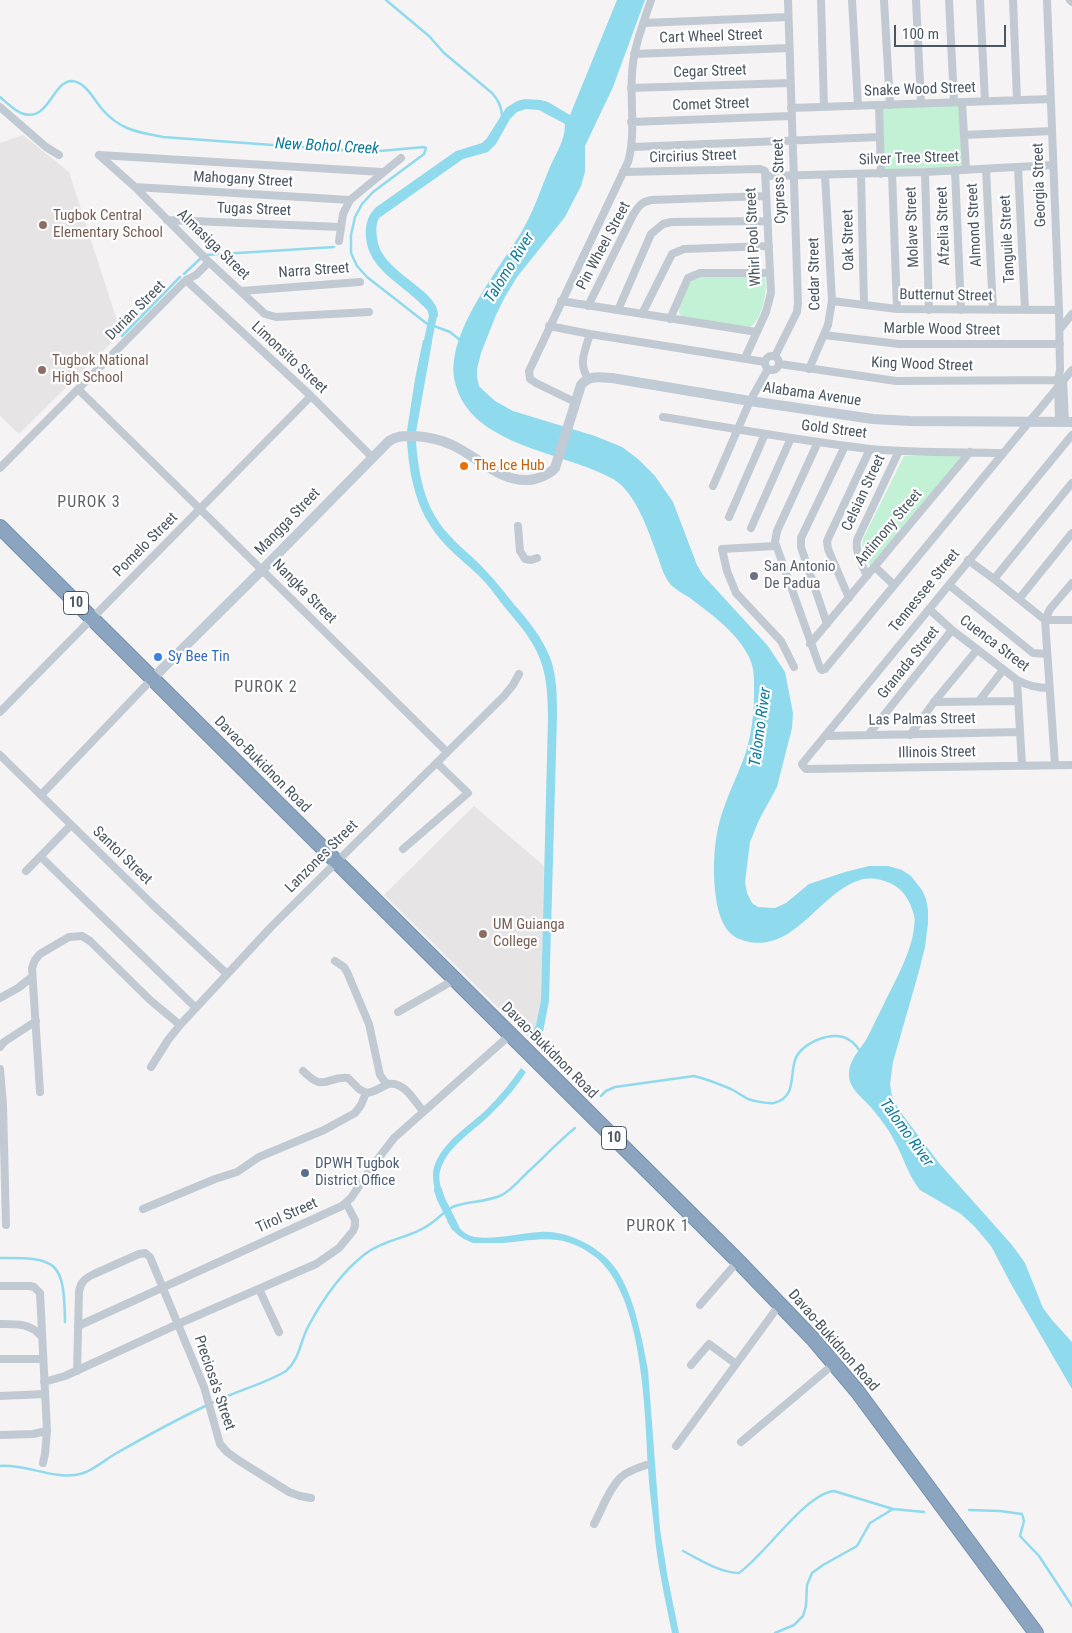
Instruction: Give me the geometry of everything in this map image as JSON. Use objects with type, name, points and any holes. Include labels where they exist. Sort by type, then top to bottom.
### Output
[{"type":"highway","name":"Davao-Bukidnon Road","points":[[0,527],[780,1304],[857,1391],[1036,1633]]},
{"type":"street","points":[[590,334],[582,364],[582,369],[588,378],[581,385],[574,406],[529,377],[529,368],[624,172],[632,147],[631,88],[634,54],[651,0]]},
{"type":"street","name":"Cypress Street","points":[[775,356],[798,308],[788,0]]},
{"type":"street","points":[[821,0],[824,107]]},
{"type":"street","points":[[852,0],[858,106]]},
{"type":"street","points":[[884,0],[890,105]]},
{"type":"street","points":[[916,0],[921,103]]},
{"type":"street","points":[[949,0],[966,170]]},
{"type":"street","points":[[980,0],[984,101]]},
{"type":"street","points":[[1013,0],[1017,100]]},
{"type":"street","name":"Georgia Street","points":[[1047,0],[1060,330],[1060,382],[1065,422]]},
{"type":"street","points":[[644,23],[788,17]]},
{"type":"street","name":"Cart Wheel Street","points":[[634,54],[789,48]]},
{"type":"street","name":"Cegar Street","points":[[631,88],[790,82]]},
{"type":"street","name":"Snake Wood Street","points":[[791,112],[824,107],[1051,98]]},
{"type":"street","points":[[879,105],[881,174]]},
{"type":"street","points":[[0,106],[51,151],[59,155]]},
{"type":"street","name":"Comet Street","points":[[631,122],[791,112]]},
{"type":"street","points":[[964,135],[1052,131]]},
{"type":"street","points":[[632,147],[880,138]]},
{"type":"street","name":"Almasiga Street","points":[[369,312],[276,316],[265,314],[209,262],[135,188],[99,156],[382,172]]},
{"type":"street","points":[[339,241],[343,214],[350,200],[401,158]]},
{"type":"street","name":"Silver Tree Street","points":[[765,173],[793,176],[861,175],[1053,164]]},
{"type":"street","name":"Tanguile Street","points":[[1018,167],[1025,310]]},
{"type":"street","name":"Almond Street","points":[[986,169],[993,310]]},
{"type":"street","name":"Afzelia Street","points":[[955,170],[961,310]]},
{"type":"street","name":"Circirius Street","points":[[624,172],[765,173]]},
{"type":"street","name":"Molave Street","points":[[925,172],[929,310]]},
{"type":"street","name":"Whirl Pool Street","points":[[745,358],[770,300],[771,293],[765,173]]},
{"type":"street","points":[[892,174],[897,309]]},
{"type":"street","name":"Cedar Street","points":[[809,369],[830,320],[832,301],[825,175]]},
{"type":"street","name":"Oak Street","points":[[861,175],[864,305]]},
{"type":"street","name":"Mahogany Street","points":[[135,188],[350,200]]},
{"type":"street","name":"Pin Wheel Street","points":[[588,306],[633,215],[644,201],[766,196]]},
{"type":"street","name":"Tugas Street","points":[[167,220],[340,227]]},
{"type":"street","points":[[618,310],[651,234],[663,224],[671,222],[768,221]]},
{"type":"street","points":[[642,314],[669,259],[675,251],[684,249],[769,246]]},
{"type":"street","name":"Durian Street","points":[[0,468],[186,280],[196,275],[209,262]]},
{"type":"street","points":[[670,318],[685,282],[690,276],[700,273],[770,273]]},
{"type":"street","name":"Limonsito Street","points":[[186,280],[311,396],[372,457]]},
{"type":"street","name":"Narra Street","points":[[240,291],[360,282]]},
{"type":"street","points":[[561,301],[757,332]]},
{"type":"street","name":"Butternut Street","points":[[832,301],[897,309],[1059,310]]},
{"type":"street","points":[[1060,330],[1072,314]]},
{"type":"street","points":[[549,326],[745,358],[767,365],[775,370],[780,364],[778,358],[775,356],[768,357],[767,365],[713,486]]},
{"type":"street","name":"Marble Wood Street","points":[[824,335],[899,344],[1060,344]]},
{"type":"street","name":"King Wood Street","points":[[780,364],[896,381],[1060,382]]},
{"type":"street","points":[[818,442],[777,531],[775,546],[810,644],[822,670],[825,669],[1004,453],[1060,382],[1072,370]]},
{"type":"street","name":"Alabama Avenue","points":[[588,378],[612,378],[750,401],[882,420],[1065,422]]},
{"type":"street","name":"Nangka Street","points":[[78,389],[447,752]]},
{"type":"street","name":"Pomelo Street","points":[[0,712],[311,396]]},
{"type":"street","name":"Mangga Street","points":[[40,795],[152,679],[393,438],[420,436],[434,438],[452,444],[502,474],[517,480],[527,480],[544,476],[556,466],[574,406]]},
{"type":"street","name":"Gold Street","points":[[663,417],[870,449],[1004,453]]},
{"type":"street","points":[[729,517],[765,434]]},
{"type":"street","name":"Tennessee Street","points":[[803,766],[803,762],[1072,435]]},
{"type":"street","points":[[751,528],[791,438]]},
{"type":"street","points":[[827,624],[802,547],[801,538],[845,446]]},
{"type":"street","points":[[849,598],[828,549],[827,541],[870,449]]},
{"type":"street","name":"Celsian Street","points":[[867,576],[856,549],[857,540],[899,451]]},
{"type":"street","name":"Antimony Street","points":[[810,644],[970,452]]},
{"type":"street","points":[[994,579],[1072,483]]},
{"type":"street","points":[[518,526],[520,551],[525,559],[537,558]]},
{"type":"street","points":[[1019,599],[1072,533]]},
{"type":"street","points":[[775,546],[722,549],[727,571],[736,593],[781,641],[794,667]]},
{"type":"street","points":[[968,560],[1045,620],[1072,620]]},
{"type":"street","points":[[875,567],[894,585]]},
{"type":"street","points":[[949,585],[1033,653],[1047,654]]},
{"type":"street","points":[[1055,765],[1045,620],[1050,609],[1071,586]]},
{"type":"street","name":"Cuenca Street","points":[[929,609],[952,630],[1017,680],[1033,687],[1049,688]]},
{"type":"street","name":"Granada Street","points":[[868,735],[952,630]]},
{"type":"street","points":[[910,735],[934,702],[978,650]]},
{"type":"street","points":[[979,701],[1003,670]]},
{"type":"street","name":"Lanzones Street","points":[[151,1066],[180,1025],[226,974],[504,696],[519,674]]},
{"type":"street","points":[[1017,680],[1022,765]]},
{"type":"street","points":[[934,702],[1018,701]]},
{"type":"street","name":"Las Palmas Street","points":[[825,736],[1020,732]]},
{"type":"street","name":"Santol Street","points":[[0,755],[226,974]]},
{"type":"street","points":[[403,849],[468,793],[436,762]]},
{"type":"street","name":"Illinois Street","points":[[803,766],[809,769],[1072,765]]},
{"type":"street","points":[[26,871],[72,825]]},
{"type":"street","points":[[40,857],[196,1008]]},
{"type":"street","points":[[40,1092],[32,968],[40,954],[69,937],[82,936],[90,941],[150,1000],[180,1025]]},
{"type":"street","points":[[335,961],[344,967],[347,972],[369,1024],[380,1075],[389,1084]]},
{"type":"street","points":[[0,998],[18,988],[32,977]]},
{"type":"street","points":[[398,1012],[454,980]]},
{"type":"street","points":[[0,1047],[4,1042],[36,1021]]},
{"type":"street","name":"Tirol Street","points":[[78,1326],[346,1203],[394,1138],[510,1035]]},
{"type":"street","points":[[0,1069],[3,1105],[6,1224]]},
{"type":"street","points":[[303,1071],[314,1082],[319,1083],[348,1078],[359,1090],[366,1094]]},
{"type":"street","points":[[143,1209],[215,1179],[237,1172],[259,1157],[324,1130],[355,1113],[366,1094],[389,1084],[395,1084],[404,1089],[423,1111]]},
{"type":"street","points":[[44,1382],[77,1370],[316,1264],[340,1248],[350,1237],[355,1226],[353,1214],[346,1203]]},
{"type":"street","name":"Preciosa's Street","points":[[78,1326],[81,1284],[88,1278],[145,1253],[150,1257],[208,1398],[220,1444],[227,1452],[288,1492],[312,1498]]},
{"type":"street","points":[[700,1305],[738,1261]]},
{"type":"street","points":[[0,1286],[30,1286],[37,1290],[40,1298],[47,1431],[46,1454],[43,1463]]},
{"type":"street","points":[[259,1289],[280,1332]]},
{"type":"street","points":[[676,1446],[780,1304]]},
{"type":"street","points":[[0,1324],[28,1326],[41,1336]]},
{"type":"street","points":[[77,1370],[78,1326]]},
{"type":"street","points":[[691,1365],[709,1344],[736,1364]]},
{"type":"street","points":[[0,1359],[42,1358]]},
{"type":"street","points":[[741,1442],[835,1364]]},
{"type":"street","points":[[0,1396],[45,1394]]},
{"type":"street","points":[[0,1435],[33,1434],[47,1431]]},
{"type":"street","points":[[594,1524],[610,1492],[620,1478],[633,1469],[646,1465]]},
{"type":"shaded area","points":[[23,135],[69,172],[121,333],[19,434],[0,416],[0,143]]},
{"type":"shaded area","name":"UM Guianga College","points":[[474,806],[544,866],[541,1000],[536,1025],[529,1038],[384,895]]},
{"type":"green space","points":[[959,105],[962,166],[885,170],[882,108]]},
{"type":"green space","points":[[701,276],[761,276],[765,278],[766,290],[763,305],[754,323],[750,327],[682,317],[679,313],[679,306],[689,282]]},
{"type":"green space","points":[[904,456],[962,456],[870,566],[862,546],[863,539]]},
{"type":"water","name":"Talomo River","points":[[617,0],[645,0],[613,87],[585,146],[585,172],[581,186],[565,217],[517,277],[505,297],[481,353],[477,369],[479,386],[495,401],[513,411],[595,436],[622,447],[638,459],[655,476],[673,502],[697,565],[703,575],[768,646],[785,672],[793,713],[792,728],[777,787],[759,820],[750,842],[745,882],[747,893],[752,903],[758,907],[775,908],[786,903],[809,884],[869,866],[888,866],[902,870],[911,876],[922,890],[928,910],[925,947],[893,1062],[890,1084],[892,1096],[899,1110],[939,1163],[1012,1245],[1025,1263],[1043,1308],[1072,1342],[1072,1389],[991,1246],[961,1214],[920,1190],[912,1178],[891,1134],[854,1089],[849,1079],[849,1069],[853,1060],[866,1040],[910,947],[915,919],[907,899],[899,888],[890,883],[883,880],[864,879],[845,887],[791,932],[776,940],[760,943],[742,940],[736,938],[728,930],[722,921],[717,904],[714,862],[722,812],[745,755],[750,733],[754,680],[749,657],[737,639],[723,624],[671,585],[663,571],[641,514],[621,485],[593,469],[521,444],[499,434],[479,421],[464,404],[455,382],[454,364],[465,324],[534,207],[562,141],[565,124],[539,110],[526,109],[517,112],[510,119],[496,144],[488,152],[463,159],[379,218],[376,232],[380,250],[398,271],[430,298],[436,307],[438,317],[429,315],[424,307],[387,275],[379,267],[368,249],[366,226],[368,218],[375,208],[456,151],[482,143],[506,108],[517,101],[525,99],[541,100],[570,115]]},
{"type":"water","points":[[423,340],[432,342],[416,432],[407,431],[415,379]]},
{"type":"water","points":[[407,441],[416,441],[422,483],[438,521],[449,535],[493,579],[530,623],[544,644],[553,667],[557,717],[549,1001],[543,1032],[536,1044],[529,1038],[536,1025],[541,1000],[548,717],[548,699],[544,671],[534,647],[518,623],[486,583],[446,545],[424,515],[413,484]]},
{"type":"water","points":[[521,1068],[526,1072],[510,1094],[456,1145],[445,1160],[439,1176],[444,1198],[438,1201],[433,1175],[438,1158],[449,1142],[496,1100]]},
{"type":"water","points":[[453,1218],[462,1230],[475,1237],[498,1237],[551,1232],[573,1237],[603,1255],[618,1272],[624,1283],[637,1320],[648,1370],[660,1529],[679,1633],[672,1633],[657,1555],[649,1483],[643,1386],[632,1324],[623,1296],[610,1273],[594,1256],[582,1248],[571,1243],[550,1239],[503,1243],[473,1243],[458,1235],[452,1229],[447,1221]]},
{"type":"waterway","points":[[386,0],[429,36],[444,53],[492,93],[499,103],[502,115]]},
{"type":"waterway","name":"New Bohol Creek","points":[[0,97],[18,112],[30,115],[38,113],[65,83],[72,81],[86,88],[115,122],[130,129],[163,137],[369,152],[426,148],[424,154],[373,192],[362,204],[355,217],[351,235],[351,253],[357,266],[367,277],[426,323],[450,332],[460,340]]},
{"type":"waterway","points":[[206,255],[334,247]]},
{"type":"waterway","points":[[184,274],[200,259]]},
{"type":"waterway","points":[[122,336],[180,277]]},
{"type":"waterway","points":[[426,350],[433,316],[432,308]]},
{"type":"waterway","points":[[601,1096],[606,1091],[615,1087],[694,1076],[731,1089],[748,1099],[774,1103],[782,1100],[787,1094],[792,1082],[795,1060],[798,1054],[812,1042],[831,1036],[843,1037],[853,1043],[860,1051]]},
{"type":"waterway","points":[[0,1466],[19,1467],[56,1475],[80,1474],[91,1470],[115,1454],[182,1417],[286,1371],[294,1361],[306,1331],[320,1305],[341,1278],[365,1254],[382,1244],[417,1232],[452,1207],[490,1199],[506,1193],[575,1128]]},
{"type":"waterway","points":[[438,1190],[455,1227]]},
{"type":"waterway","points":[[0,1258],[35,1259],[46,1262],[54,1268],[60,1276],[63,1287],[65,1322]]},
{"type":"waterway","points":[[683,1551],[725,1571],[739,1573],[750,1564],[798,1513],[811,1502],[834,1491],[893,1509],[924,1512]]},
{"type":"waterway","points":[[775,1633],[794,1625],[803,1616],[806,1606],[807,1585],[812,1573],[857,1546],[870,1523],[893,1509]]},
{"type":"waterway","points":[[969,1510],[1022,1514],[1024,1521],[1020,1536],[1039,1556],[1072,1606]]},
{"type":"place","name":"Tugbok Central Elementary School","points":[[43,225]]},
{"type":"place","name":"Tugbok National High School","points":[[42,370]]},
{"type":"place","name":"The Ice Hub","points":[[464,466]]},
{"type":"place","name":"San Antonio De Padua","points":[[754,576]]},
{"type":"place","name":"Sy Bee Tin","points":[[158,657]]},
{"type":"place","name":"UM Guianga College","points":[[483,934]]},
{"type":"place","name":"DPWH Tugbok District Office","points":[[305,1173]]},
{"type":"district","name":"PUROK 3","points":[[89,503]]},
{"type":"district","name":"PUROK 2","points":[[266,688]]},
{"type":"district","name":"PUROK 1","points":[[658,1227]]}]
